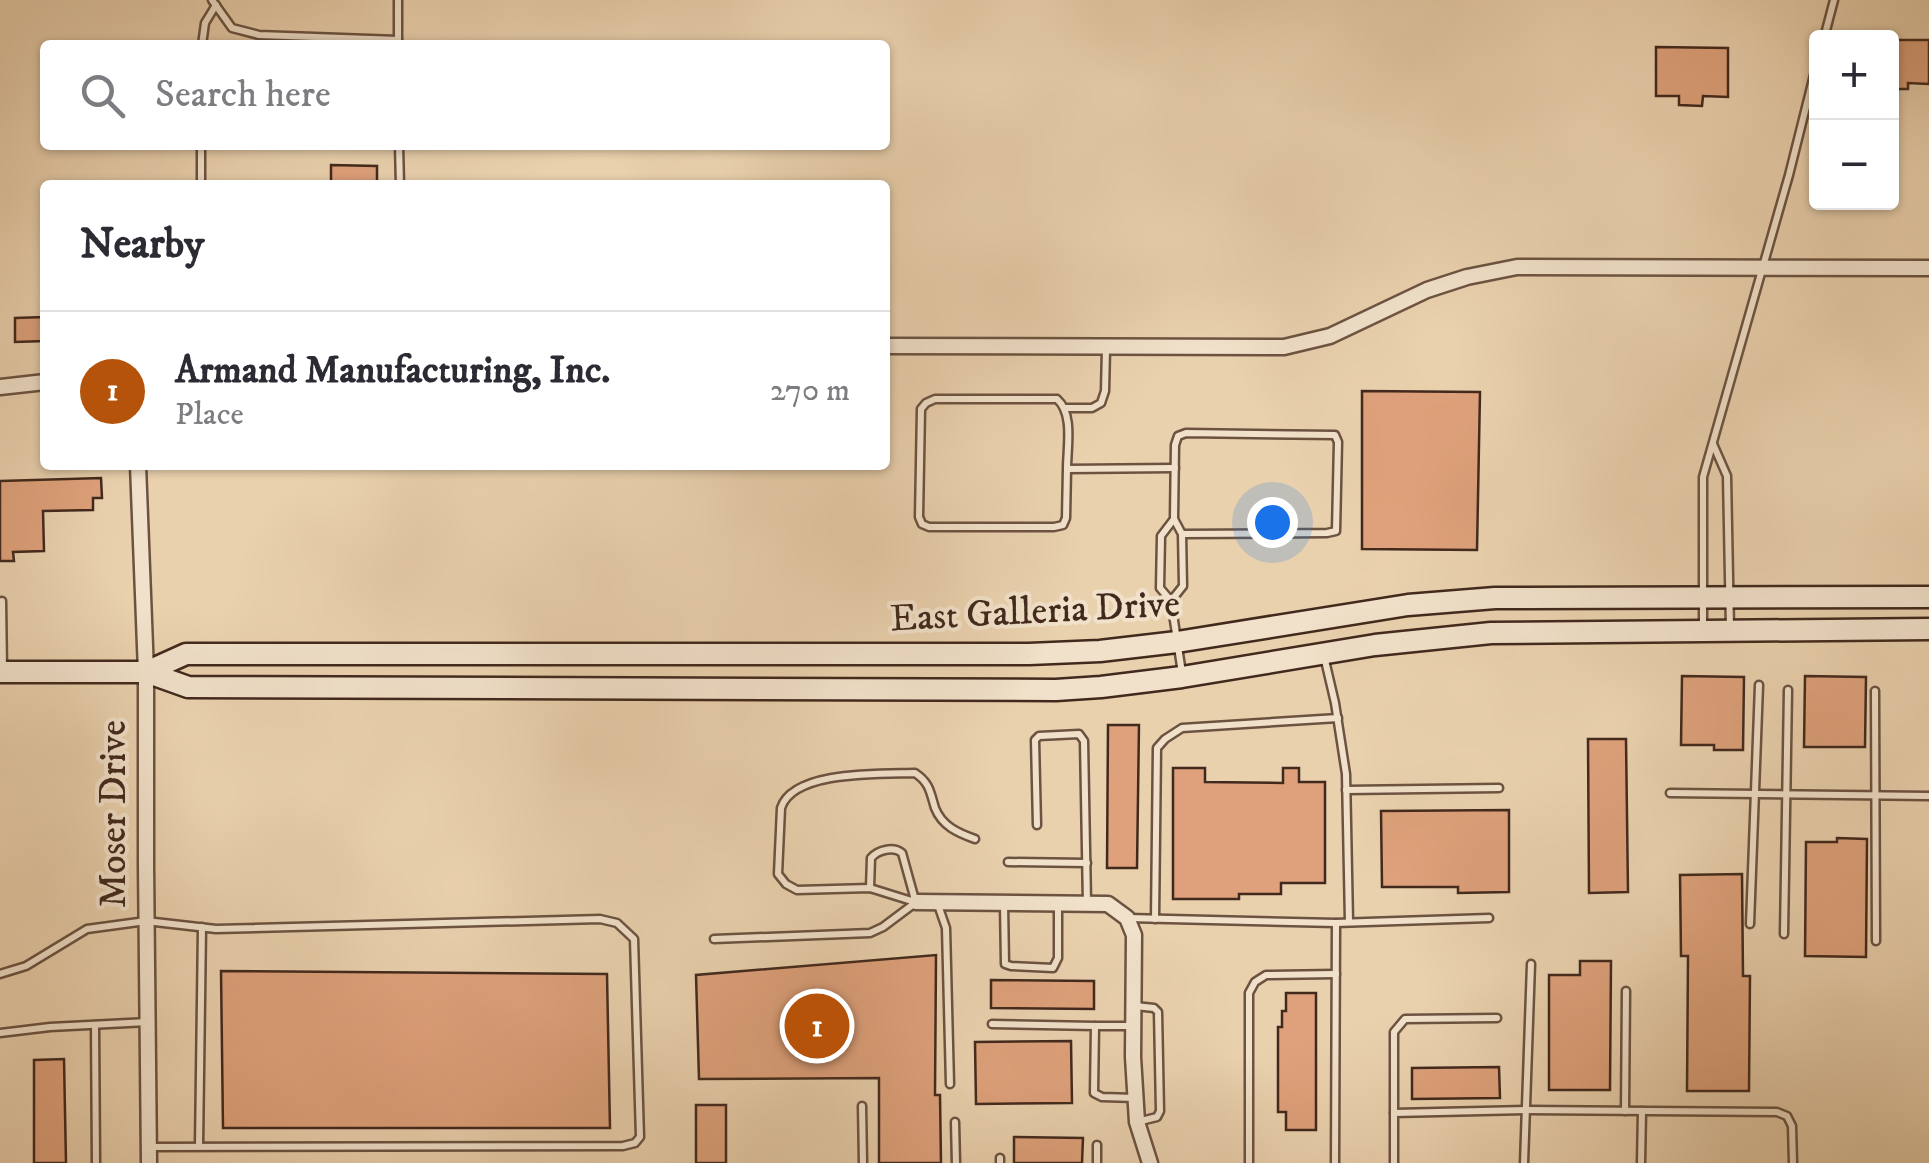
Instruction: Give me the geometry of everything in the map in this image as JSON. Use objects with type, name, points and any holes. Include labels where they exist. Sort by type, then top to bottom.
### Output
[{"type":"main road","name":"East Galleria Drive","points":[[146,672],[186,654],[994,655],[1100,651],[1424,603],[1495,598],[1929,597]]},
{"type":"main road","name":"East Galleria Drive","points":[[2,672],[146,672],[188,687],[1024,690],[1182,678],[1324,653],[1491,633],[1929,630]]},
{"type":"street","points":[[890,346],[1284,347],[1330,336],[1428,290],[1518,267],[1929,268]]},
{"type":"street","points":[[0,387],[40,383]]},
{"type":"street","name":"Moser Drive","points":[[138,470],[146,672],[150,1163]]},
{"type":"street","points":[[916,902],[1108,904],[1130,924],[1137,1122],[1150,1163]]},
{"type":"lane","points":[[398,0],[398,40]]},
{"type":"lane","points":[[1826,30],[1834,0]]},
{"type":"lane","points":[[203,40],[205,22],[214,3],[232,28],[259,36],[352,40]]},
{"type":"lane","points":[[1704,630],[1702,478],[1809,93]]},
{"type":"lane","points":[[201,150],[201,180]]},
{"type":"lane","points":[[399,150],[400,180]]},
{"type":"lane","points":[[1065,408],[1092,408],[1101,403],[1106,391],[1106,348]]},
{"type":"lane","points":[[936,400],[1057,400],[1067,412],[1067,469],[1063,525],[929,527],[922,524],[920,517],[921,410],[926,403],[936,400]]},
{"type":"lane","points":[[1171,601],[1183,586],[1182,534],[1174,520],[1178,436],[1335,436],[1336,531],[1182,534]]},
{"type":"lane","points":[[1713,443],[1728,476],[1730,630]]},
{"type":"lane","points":[[1067,469],[1175,468]]},
{"type":"lane","points":[[1174,520],[1161,536],[1160,588],[1171,601],[1182,678]]},
{"type":"lane","points":[[2,601],[2,672]]},
{"type":"lane","points":[[1324,653],[1338,718],[1346,790],[1349,922]]},
{"type":"lane","points":[[1750,924],[1758,685]]},
{"type":"lane","points":[[1784,934],[1788,690]]},
{"type":"lane","points":[[1875,691],[1876,941]]},
{"type":"lane","points":[[1155,918],[1158,748],[1165,739],[1182,728],[1338,718]]},
{"type":"lane","points":[[1037,824],[1035,740],[1039,736],[1079,734],[1084,741],[1087,904]]},
{"type":"lane","points":[[916,902],[870,888],[797,890],[786,884],[778,874],[784,798],[803,785],[842,776],[915,773],[931,790],[936,812],[944,823],[975,839]]},
{"type":"lane","points":[[1346,790],[1499,788]]},
{"type":"lane","points":[[1670,793],[1929,796]]},
{"type":"lane","points":[[870,888],[871,858],[876,852],[898,850],[916,902]]},
{"type":"lane","points":[[1008,862],[1087,863]]},
{"type":"lane","points":[[714,939],[870,934],[916,902]]},
{"type":"lane","points":[[936,902],[946,928],[950,1084]]},
{"type":"lane","points":[[1004,903],[1005,964],[1054,968],[1058,958],[1058,904]]},
{"type":"lane","points":[[0,974],[26,966],[86,929],[146,921],[216,929],[600,918],[616,923],[634,939],[640,1137],[636,1143],[149,1147]]},
{"type":"lane","points":[[1130,924],[1155,918],[1336,923],[1489,918]]},
{"type":"lane","points":[[1335,1163],[1336,923]]},
{"type":"lane","points":[[199,1146],[202,927]]},
{"type":"lane","points":[[1524,1163],[1531,964]]},
{"type":"lane","points":[[1249,1163],[1249,993],[1255,982],[1266,975],[1336,974]]},
{"type":"lane","points":[[1624,1111],[1626,991]]},
{"type":"lane","points":[[1134,1006],[1158,1012],[1160,1111],[1157,1118],[1137,1122]]},
{"type":"lane","points":[[1394,1163],[1394,1032],[1405,1019],[1497,1018]]},
{"type":"lane","points":[[0,1033],[50,1026],[148,1022]]},
{"type":"lane","points":[[95,1024],[96,1163]]},
{"type":"lane","points":[[992,1024],[1134,1026]]},
{"type":"lane","points":[[1095,1026],[1094,1093],[1102,1097],[1136,1098]]},
{"type":"lane","points":[[862,1106],[863,1163]]},
{"type":"lane","points":[[1641,1163],[1642,1111]]},
{"type":"lane","points":[[1394,1113],[1778,1112],[1787,1116],[1792,1126],[1794,1163]]},
{"type":"lane","points":[[955,1122],[956,1163]]},
{"type":"lane","points":[[1097,1145],[1097,1163]]},
{"type":"building","points":[[1899,40],[1929,40],[1929,84],[1908,83],[1908,89],[1899,89]]},
{"type":"building","points":[[1656,47],[1728,48],[1728,97],[1703,96],[1702,106],[1679,105],[1679,96],[1656,96]]},
{"type":"building","points":[[331,165],[377,166],[377,180],[331,180]]},
{"type":"building","points":[[40,317],[40,341],[15,342],[15,318]]},
{"type":"building","points":[[1362,391],[1480,392],[1477,550],[1362,549]]},
{"type":"building","points":[[101,478],[102,498],[93,498],[93,510],[43,511],[44,551],[13,552],[14,561],[0,561],[0,481]]},
{"type":"building","points":[[1682,676],[1744,677],[1743,750],[1681,745]]},
{"type":"building","points":[[1805,676],[1866,677],[1865,747],[1804,747]]},
{"type":"building","points":[[1108,725],[1139,725],[1137,868],[1107,868]]},
{"type":"building","points":[[1588,739],[1626,739],[1628,892],[1589,893]]},
{"type":"building","points":[[1173,768],[1205,768],[1205,782],[1283,783],[1283,768],[1299,768],[1299,782],[1325,782],[1325,883],[1281,883],[1281,894],[1239,894],[1239,899],[1173,899]]},
{"type":"building","points":[[1509,810],[1509,892],[1458,893],[1458,887],[1382,887],[1381,811]]},
{"type":"building","points":[[1837,838],[1867,839],[1866,957],[1805,956],[1806,842],[1837,842]]},
{"type":"building","points":[[1742,874],[1743,976],[1750,976],[1749,1091],[1687,1091],[1688,956],[1681,956],[1680,875]]},
{"type":"building","points":[[936,955],[935,1095],[940,1095],[941,1163],[879,1163],[879,1078],[699,1079],[696,975]]},
{"type":"building","points":[[1580,961],[1611,961],[1610,1090],[1549,1090],[1549,975],[1580,975]]},
{"type":"building","points":[[221,971],[607,974],[610,1128],[223,1128]]},
{"type":"building","points":[[991,980],[1094,981],[1094,1009],[991,1008]]},
{"type":"building","points":[[1286,993],[1316,993],[1316,1130],[1286,1130],[1286,1112],[1278,1112],[1278,1027],[1282,1027],[1282,1011],[1286,1011]]},
{"type":"building","points":[[1071,1041],[1072,1103],[976,1104],[975,1042]]},
{"type":"building","points":[[64,1059],[66,1163],[34,1163],[34,1060]]},
{"type":"building","points":[[1499,1067],[1500,1098],[1412,1099],[1412,1068]]},
{"type":"building","points":[[696,1105],[726,1105],[726,1163],[696,1163]]},
{"type":"building","points":[[1014,1137],[1083,1138],[1082,1163],[1014,1163]]},
{"type":"place","name":"Armand Manufacturing, Inc.","points":[[817,1026]]}]
